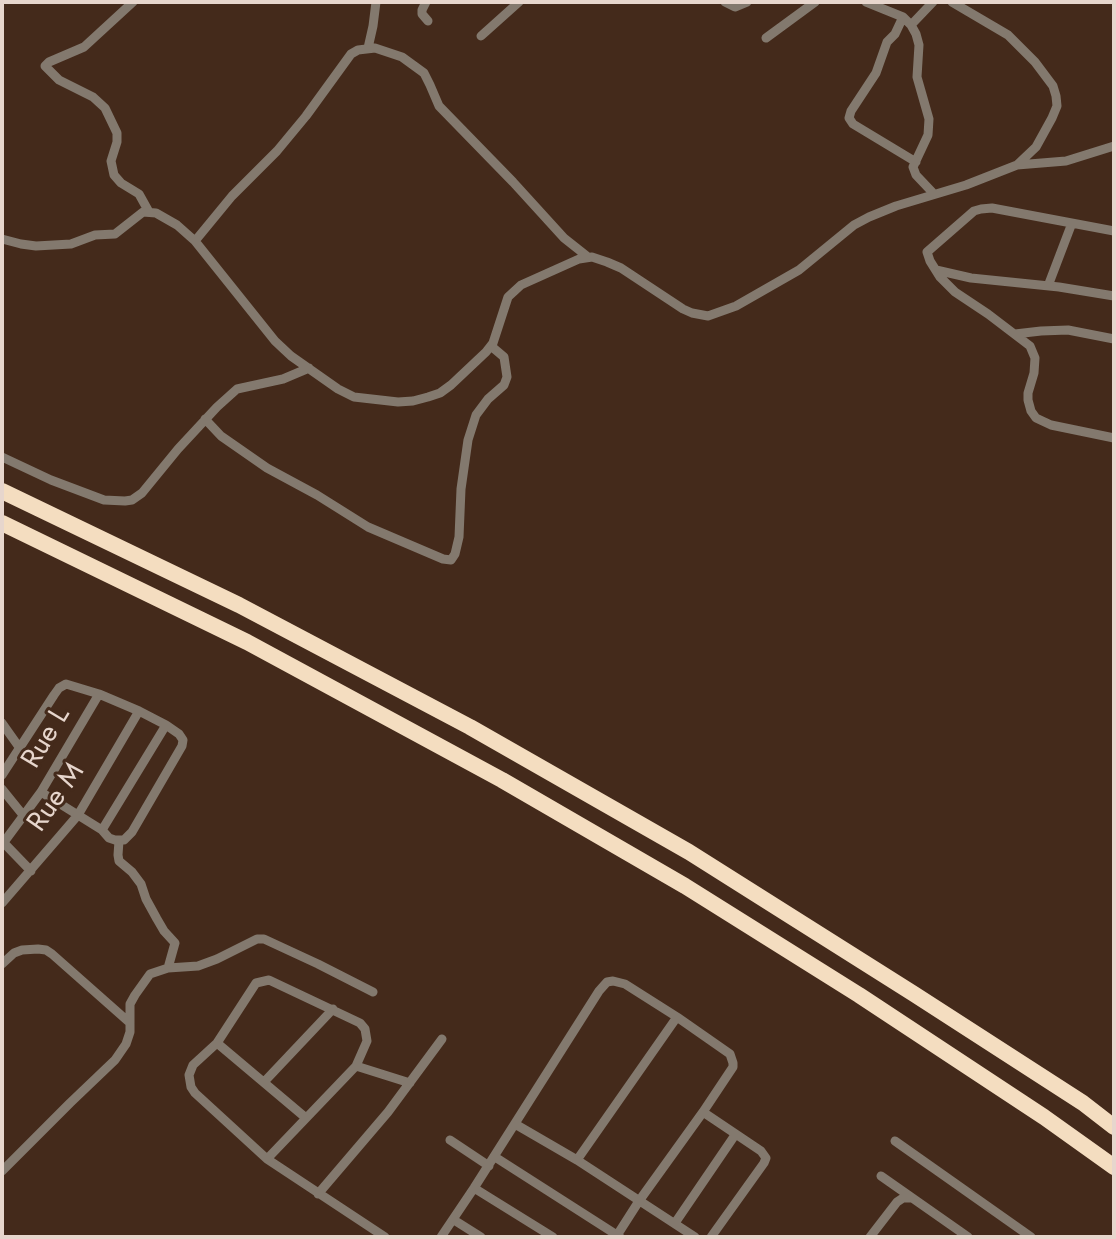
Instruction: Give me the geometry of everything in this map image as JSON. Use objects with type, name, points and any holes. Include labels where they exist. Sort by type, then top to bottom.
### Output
[{"type":"highway","points":[[2,491],[239,605],[470,727],[689,852],[1083,1103],[1114,1127]]},
{"type":"highway","points":[[2,523],[247,642],[502,780],[685,886],[859,995],[1114,1167]]},
{"type":"highway","points":[[1083,1103],[1114,1118]]},
{"type":"street","points":[[133,2],[84,47],[45,66],[59,80],[93,97],[105,108],[117,133],[111,161],[114,175],[139,194],[149,212]]},
{"type":"street","points":[[368,48],[376,2]]},
{"type":"street","points":[[426,2],[422,14],[428,21]]},
{"type":"street","points":[[481,36],[519,2]]},
{"type":"street","points":[[725,2],[735,7],[747,2]]},
{"type":"street","points":[[766,38],[815,2]]},
{"type":"street","points":[[866,2],[903,17],[911,25],[919,45],[917,77],[929,119],[928,135],[913,167],[916,175],[934,194]]},
{"type":"street","points":[[911,25],[933,2]]},
{"type":"street","points":[[2,239],[36,246],[71,244],[95,235],[115,234],[137,215],[149,212],[163,216],[195,241],[275,341],[309,368],[354,397],[413,401],[440,393],[491,346],[508,297],[521,285],[579,259],[592,257],[621,268],[692,313],[708,316],[736,306],[799,270],[854,225],[882,211],[1007,171],[1017,165],[1044,136],[1057,106],[1053,86],[1008,35],[952,2]]},
{"type":"street","points":[[903,17],[895,34],[887,42],[876,73],[849,118],[853,124],[916,162]]},
{"type":"street","points":[[195,241],[232,196],[277,151],[351,54],[368,48],[402,57],[424,73],[439,106],[564,238],[588,257]]},
{"type":"street","points":[[1017,165],[1066,161],[1114,146]]},
{"type":"street","points":[[1114,231],[992,208],[974,211],[927,252],[936,270],[955,292],[1030,346],[1035,358],[1028,400],[1036,418],[1051,425],[1114,438]]},
{"type":"street","points":[[1048,286],[1072,223]]},
{"type":"street","points":[[936,270],[971,278],[1114,296]]},
{"type":"street","points":[[1015,334],[1068,330],[1114,339]]},
{"type":"street","points":[[205,419],[221,436],[283,479],[317,495],[368,527],[451,560],[459,537],[461,489],[468,440],[476,415],[504,385],[507,377],[504,357],[491,346]]},
{"type":"street","points":[[2,457],[104,500],[125,501],[138,497],[205,419],[237,389],[283,379],[309,368]]},
{"type":"street","points":[[2,775],[62,685],[69,684],[99,694],[139,711],[166,725],[183,740],[128,838],[119,841],[109,838],[102,830],[41,792]]},
{"type":"street","name":"Rue L","points":[[3,842],[41,792],[99,694]]},
{"type":"street","name":"Rue M","points":[[3,901],[78,815],[139,711]]},
{"type":"street","points":[[2,723],[19,747]]},
{"type":"street","points":[[102,830],[166,725]]},
{"type":"street","points":[[2,789],[23,815]]},
{"type":"street","points":[[119,841],[119,861],[137,877],[160,924],[175,943],[168,968]]},
{"type":"street","points":[[3,842],[31,871]]},
{"type":"street","points":[[2,1171],[115,1060],[126,1044],[130,1004],[150,974],[168,968],[198,966],[257,939],[264,939],[373,992]]},
{"type":"street","points":[[2,964],[17,952],[46,950],[130,1023]]},
{"type":"street","points":[[267,1159],[356,1066],[367,1046],[365,1029],[360,1023],[269,980],[256,983],[217,1043],[193,1065],[189,1075],[191,1087],[267,1159],[385,1237]]},
{"type":"street","points":[[441,1237],[492,1161],[599,991],[607,982],[625,984],[725,1050],[732,1059],[733,1067],[618,1236],[492,1161],[450,1140]]},
{"type":"street","points":[[264,1082],[333,1009]]},
{"type":"street","points":[[577,1160],[677,1017]]},
{"type":"street","points":[[318,1194],[388,1112],[442,1039]]},
{"type":"street","points":[[217,1043],[306,1118]]},
{"type":"street","points":[[356,1066],[410,1083]]},
{"type":"street","points":[[703,1112],[765,1156],[711,1237]]},
{"type":"street","points":[[515,1124],[577,1160],[695,1237]]},
{"type":"street","points":[[675,1223],[735,1135]]},
{"type":"street","points":[[895,1141],[1031,1237]]},
{"type":"street","points":[[881,1176],[968,1237]]},
{"type":"street","points":[[474,1188],[553,1237]]},
{"type":"street","points":[[870,1237],[897,1202],[912,1198]]},
{"type":"street","points":[[454,1220],[481,1237]]}]
